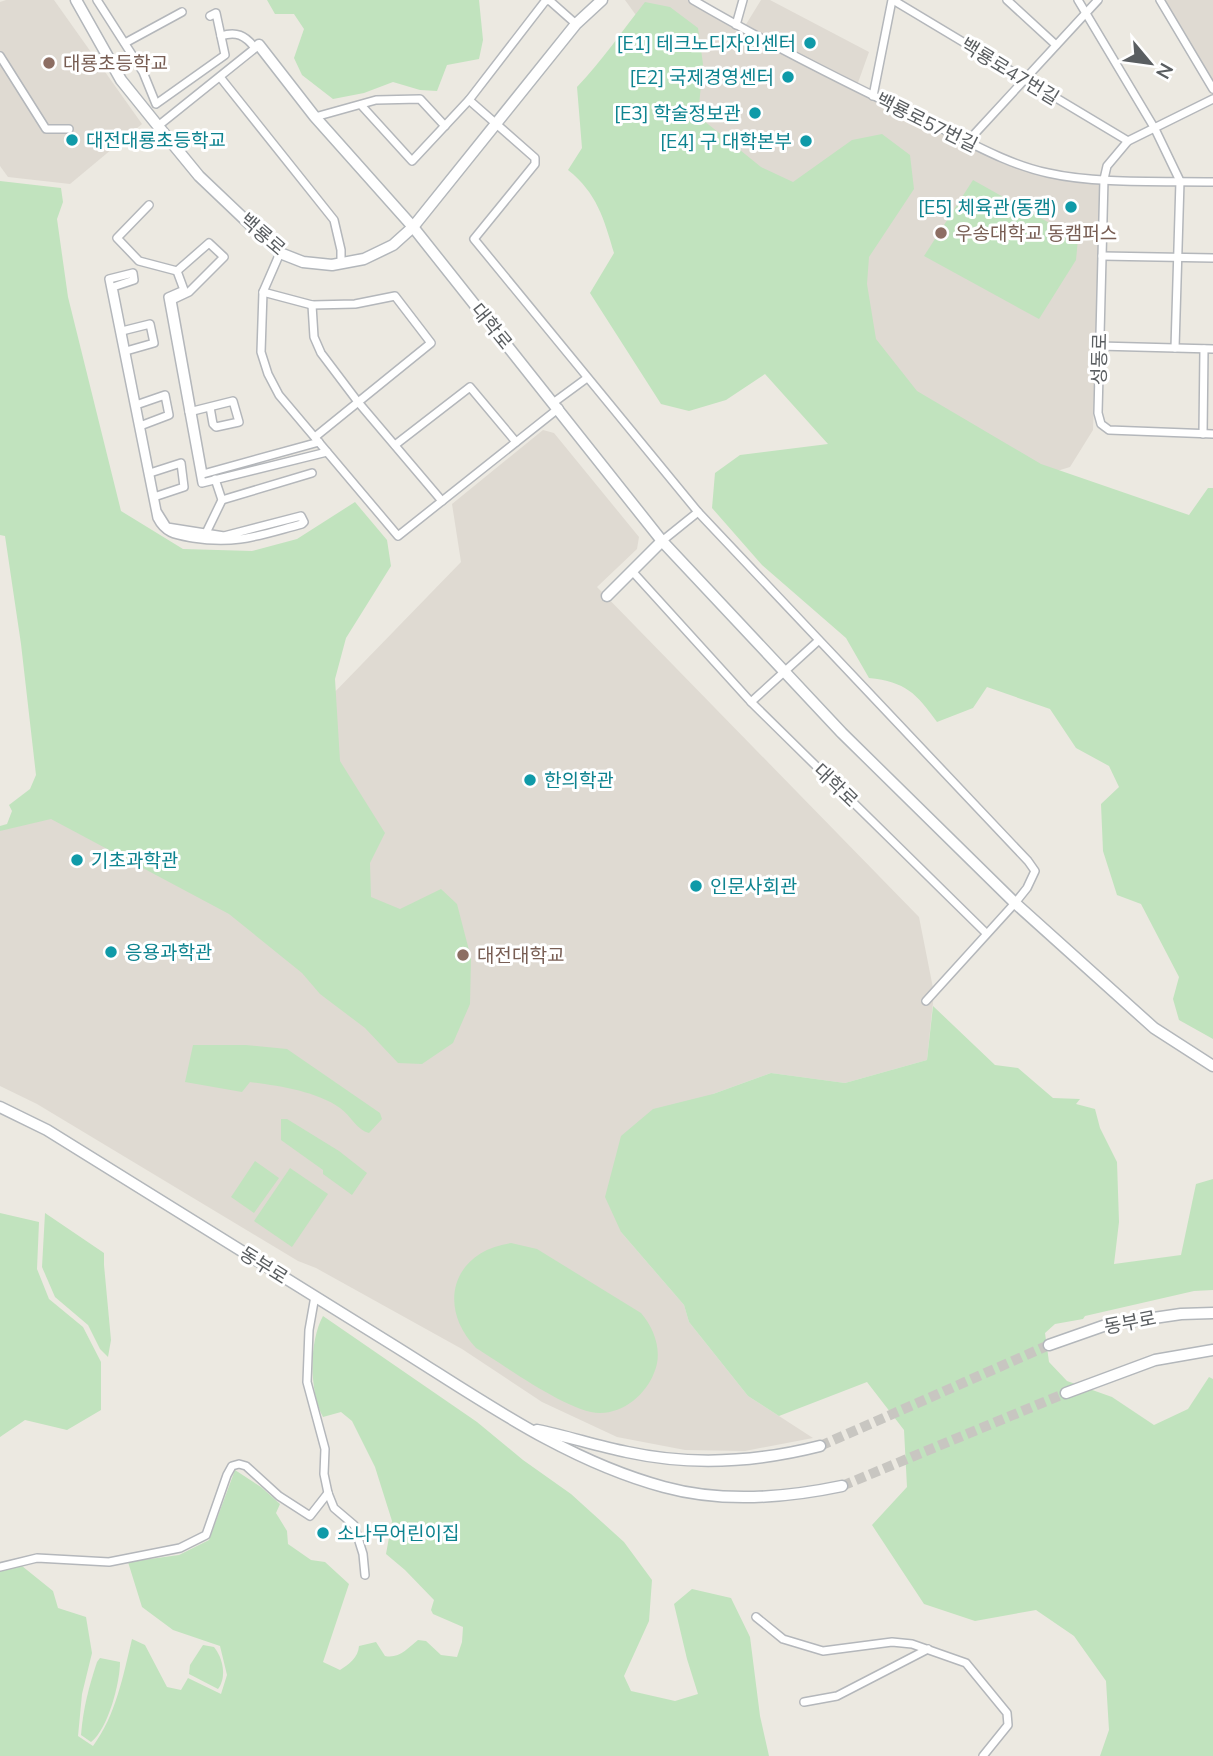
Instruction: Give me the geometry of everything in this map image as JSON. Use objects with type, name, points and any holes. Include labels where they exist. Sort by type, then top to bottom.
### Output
[{"type":"main road","name":"백룡로","points":[[76,0],[121,80],[199,176],[280,253],[303,262],[341,263],[364,259],[393,244],[413,227],[576,24],[602,0]]},
{"type":"main road","name":"대학로","points":[[257,46],[315,117],[413,227],[662,541],[842,733],[1015,903],[1154,1028],[1213,1066]]},
{"type":"main road","points":[[607,596],[662,541]]},
{"type":"main road","name":"동부로","points":[[0,1107],[47,1130],[561,1448],[664,1487],[695,1494],[736,1497],[775,1495],[814,1492],[842,1486]]},
{"type":"main road","name":"동부로","points":[[1049,1345],[1106,1325],[1152,1317],[1213,1313]]},
{"type":"main road","points":[[1066,1393],[1155,1360],[1213,1350]]},
{"type":"main road","points":[[526,1428],[626,1452],[682,1460],[747,1460],[820,1446]]},
{"type":"street","points":[[97,0],[143,72],[156,104],[225,55],[216,13],[210,16]]},
{"type":"street","name":"백룡로57번길","points":[[693,0],[873,96],[1006,160],[1048,173],[1104,179],[1213,182]]},
{"type":"street","points":[[736,25],[743,0]]},
{"type":"street","points":[[873,96],[892,0]]},
{"type":"street","name":"백룡로47번길","points":[[892,0],[1128,141]]},
{"type":"street","points":[[1007,0],[1056,45]]},
{"type":"street","points":[[1078,0],[1155,128],[1180,181],[1175,348]]},
{"type":"street","points":[[968,141],[1098,0]]},
{"type":"street","points":[[1160,0],[1213,89]]},
{"type":"street","points":[[362,105],[412,161],[469,100],[546,1],[550,1],[576,24]]},
{"type":"street","points":[[125,43],[182,12]]},
{"type":"street","points":[[158,126],[257,46],[242,35],[231,33],[221,36]]},
{"type":"street","points":[[0,56],[46,129],[69,129]]},
{"type":"street","points":[[220,77],[334,220],[341,263]]},
{"type":"street","points":[[315,117],[376,100],[421,99],[445,126]]},
{"type":"street","points":[[1104,179],[1107,166],[1128,141],[1213,99]]},
{"type":"street","points":[[469,100],[535,158],[535,164],[474,239],[698,512],[1035,871],[1027,888],[1015,903],[926,1001]]},
{"type":"street","name":"성동로","points":[[1104,179],[1098,413],[1101,424],[1109,430],[1213,435]]},
{"type":"street","points":[[149,205],[117,238],[139,261],[177,271]]},
{"type":"street","points":[[177,271],[209,243],[224,257],[189,292],[172,300],[190,411]]},
{"type":"street","points":[[280,253],[263,292],[261,352],[268,374],[279,395],[398,536],[516,442],[587,378]]},
{"type":"street","points":[[1102,256],[1213,258]]},
{"type":"street","points":[[177,271],[184,290],[168,297],[203,474],[214,477],[327,452]]},
{"type":"street","points":[[133,273],[134,280],[113,287],[126,351],[157,511],[167,527],[224,536],[301,516],[304,522],[235,542],[171,534],[162,528],[157,518],[109,279],[133,273]]},
{"type":"street","points":[[214,477],[317,440],[358,402],[431,343],[395,296],[355,304],[312,305],[263,292]]},
{"type":"street","points":[[312,305],[314,337],[321,353],[358,402],[442,501]]},
{"type":"street","points":[[122,331],[150,324],[154,343],[126,351]]},
{"type":"street","points":[[1099,346],[1213,349]]},
{"type":"street","points":[[1203,434],[1204,349]]},
{"type":"street","points":[[396,445],[470,387],[516,442]]},
{"type":"street","points":[[136,405],[165,395],[169,415],[140,426]]},
{"type":"street","points":[[190,411],[233,401],[239,422],[216,428],[210,407]]},
{"type":"street","points":[[150,473],[181,463],[184,487],[154,497]]},
{"type":"street","points":[[222,500],[312,473]]},
{"type":"street","points":[[206,533],[222,500],[214,477]]},
{"type":"street","points":[[662,541],[698,512]]},
{"type":"street","name":"대학로","points":[[632,571],[751,702],[986,933]]},
{"type":"street","points":[[751,702],[818,641]]},
{"type":"street","points":[[315,1296],[309,1330],[307,1382],[324,1449],[324,1474],[328,1493],[334,1508],[354,1525],[363,1554],[365,1575]]},
{"type":"street","points":[[0,1567],[37,1558],[108,1562],[180,1548],[206,1535],[227,1475],[232,1466],[239,1464],[246,1466],[279,1496],[310,1516],[328,1493]]},
{"type":"street","points":[[757,1618],[783,1639],[823,1651],[892,1642],[912,1644],[966,1663],[1007,1713],[1008,1725],[983,1756]]},
{"type":"street","points":[[804,1702],[837,1696],[929,1649]]},
{"type":"shaded area","name":"대룡초등학교","points":[[54,0],[142,124],[70,184],[8,177],[0,166],[0,2]]},
{"type":"shaded area","name":"우송대학교 동캠퍼스","points":[[625,0],[701,0],[745,26],[761,0],[770,0],[869,52],[855,91],[1004,164],[1048,177],[1101,183],[1093,430],[1070,467],[1044,475],[919,401],[687,123],[638,18]]},
{"type":"shaded area","points":[[1164,0],[1213,0],[1213,83]]},
{"type":"shaded area","name":"대전대학교","points":[[543,430],[554,433],[639,537],[637,549],[597,587],[919,917],[934,993],[927,1060],[845,1083],[771,1073],[713,1094],[621,1232],[684,1305],[689,1322],[748,1396],[813,1438],[745,1451],[685,1450],[617,1437],[542,1402],[462,1349],[316,1268],[298,1261],[37,1104],[0,1086],[0,830],[103,802],[229,801],[461,562],[452,504]]},
{"type":"green space","points":[[267,0],[479,0],[483,40],[479,59],[447,65],[437,91],[420,90],[393,82],[364,93],[333,99],[302,75],[294,58],[304,29],[294,14],[275,14]]},
{"type":"green space","points":[[645,2],[670,7],[698,28],[703,64],[698,116],[761,167],[793,182],[852,140],[882,134],[910,155],[914,189],[869,257],[867,284],[876,339],[917,391],[1041,464],[1189,515],[1208,488],[1213,488],[1213,1039],[1179,1020],[1173,999],[1179,977],[1141,904],[1117,895],[1103,851],[1101,804],[1119,787],[1109,766],[1076,748],[1050,709],[987,687],[973,708],[937,722],[923,703],[909,691],[892,682],[869,678],[846,638],[762,565],[712,508],[715,473],[740,455],[828,444],[765,374],[726,400],[689,411],[661,404],[590,293],[614,253],[593,197],[568,170],[582,148],[577,87]]},
{"type":"green space","points":[[973,180],[1078,239],[1076,260],[1039,319],[924,256]]},
{"type":"green space","points":[[0,181],[61,188],[63,202],[57,219],[68,297],[121,511],[183,549],[252,551],[297,539],[355,502],[387,540],[391,566],[346,638],[335,679],[340,761],[385,833],[370,863],[371,897],[400,909],[441,889],[457,904],[471,958],[470,1004],[453,1043],[422,1064],[398,1063],[365,1028],[320,994],[302,973],[229,914],[51,819],[0,831],[0,826],[7,824],[12,811],[9,805],[30,789],[36,775],[5,536],[0,535]]},
{"type":"green space","points":[[933,1006],[995,1065],[1018,1068],[1053,1098],[1080,1099],[1076,1104],[1095,1109],[1100,1128],[1117,1162],[1119,1222],[1114,1264],[1181,1255],[1196,1184],[1213,1179],[1213,1290],[1194,1291],[1085,1316],[1083,1319],[1055,1324],[1045,1333],[1049,1362],[1067,1381],[1112,1397],[1154,1425],[1188,1409],[1209,1377],[1213,1379],[1213,1756],[1100,1756],[1109,1730],[1106,1681],[1074,1636],[1036,1610],[975,1621],[924,1604],[872,1525],[907,1487],[904,1430],[867,1382],[779,1416],[748,1396],[689,1322],[684,1305],[621,1232],[605,1197],[621,1136],[653,1109],[713,1094],[771,1073],[845,1083],[927,1060]]},
{"type":"green space","points":[[193,1045],[246,1045],[287,1049],[380,1113],[382,1119],[369,1133],[361,1129],[340,1108],[309,1093],[250,1082],[242,1092],[185,1082]]},
{"type":"green space","points":[[281,1119],[287,1119],[339,1151],[367,1173],[352,1195],[281,1140]]},
{"type":"green space","points":[[255,1161],[279,1178],[254,1213],[231,1197]]},
{"type":"green space","points":[[290,1168],[328,1194],[292,1247],[254,1221]]},
{"type":"green space","points":[[0,1213],[39,1222],[37,1269],[49,1299],[83,1327],[101,1362],[101,1410],[67,1430],[25,1420],[0,1437]]},
{"type":"green space","points":[[45,1213],[104,1253],[111,1340],[108,1357],[100,1349],[88,1325],[55,1297],[42,1267]]},
{"type":"green space","points":[[511,1243],[537,1249],[641,1313],[646,1319],[658,1349],[657,1365],[646,1388],[633,1401],[609,1412],[587,1411],[555,1397],[476,1348],[456,1315],[454,1298],[457,1283],[464,1269],[475,1257],[491,1248]]},
{"type":"green space","points":[[323,1316],[477,1422],[523,1460],[571,1494],[624,1542],[652,1580],[649,1621],[624,1676],[631,1691],[675,1701],[698,1694],[674,1604],[692,1589],[731,1598],[750,1637],[760,1716],[769,1756],[0,1756],[0,1571],[22,1566],[53,1591],[58,1608],[86,1617],[92,1653],[82,1694],[78,1736],[93,1746],[113,1708],[132,1639],[145,1645],[167,1687],[181,1690],[188,1678],[221,1694],[227,1675],[220,1646],[173,1630],[142,1607],[128,1562],[179,1555],[209,1540],[235,1470],[261,1487],[280,1504],[276,1513],[287,1531],[288,1544],[311,1560],[325,1562],[349,1584],[323,1662],[340,1670],[355,1657],[359,1646],[376,1642],[385,1656],[390,1657],[403,1652],[418,1640],[426,1641],[441,1655],[457,1657],[463,1627],[433,1614],[431,1610],[434,1600],[386,1554],[392,1521],[375,1467],[352,1421],[341,1412],[323,1417],[318,1406],[312,1366],[315,1339]]},
{"type":"green space","points":[[203,1645],[214,1647],[222,1662],[223,1673],[218,1689],[189,1674],[190,1665]]},
{"type":"green space","points":[[100,1658],[120,1662],[108,1717],[91,1742],[81,1735],[82,1725],[89,1689]]},
{"type":"tunnel","points":[[820,1446],[1049,1345]]},
{"type":"tunnel","points":[[842,1486],[1066,1393]]},
{"type":"place","name":"[E1] 테크노디자인센터","points":[[810,43]]},
{"type":"place","name":"대룡초등학교","points":[[49,63]]},
{"type":"place","name":"[E2] 국제경영센터","points":[[788,77]]},
{"type":"place","name":"[E3] 학술정보관","points":[[755,113]]},
{"type":"place","name":"대전대룡초등학교","points":[[72,140]]},
{"type":"place","name":"[E4] 구 대학본부","points":[[806,141]]},
{"type":"place","name":"[E5] 체육관(동캠)","points":[[1071,207]]},
{"type":"place","name":"우송대학교 동캠퍼스","points":[[941,233]]},
{"type":"place","name":"한의학관","points":[[530,780]]},
{"type":"place","name":"기초과학관","points":[[77,860]]},
{"type":"place","name":"인문사회관","points":[[696,886]]},
{"type":"place","name":"응용과학관","points":[[111,952]]},
{"type":"place","name":"대전대학교","points":[[463,955]]},
{"type":"place","name":"소나무어린이집","points":[[323,1533]]}]
